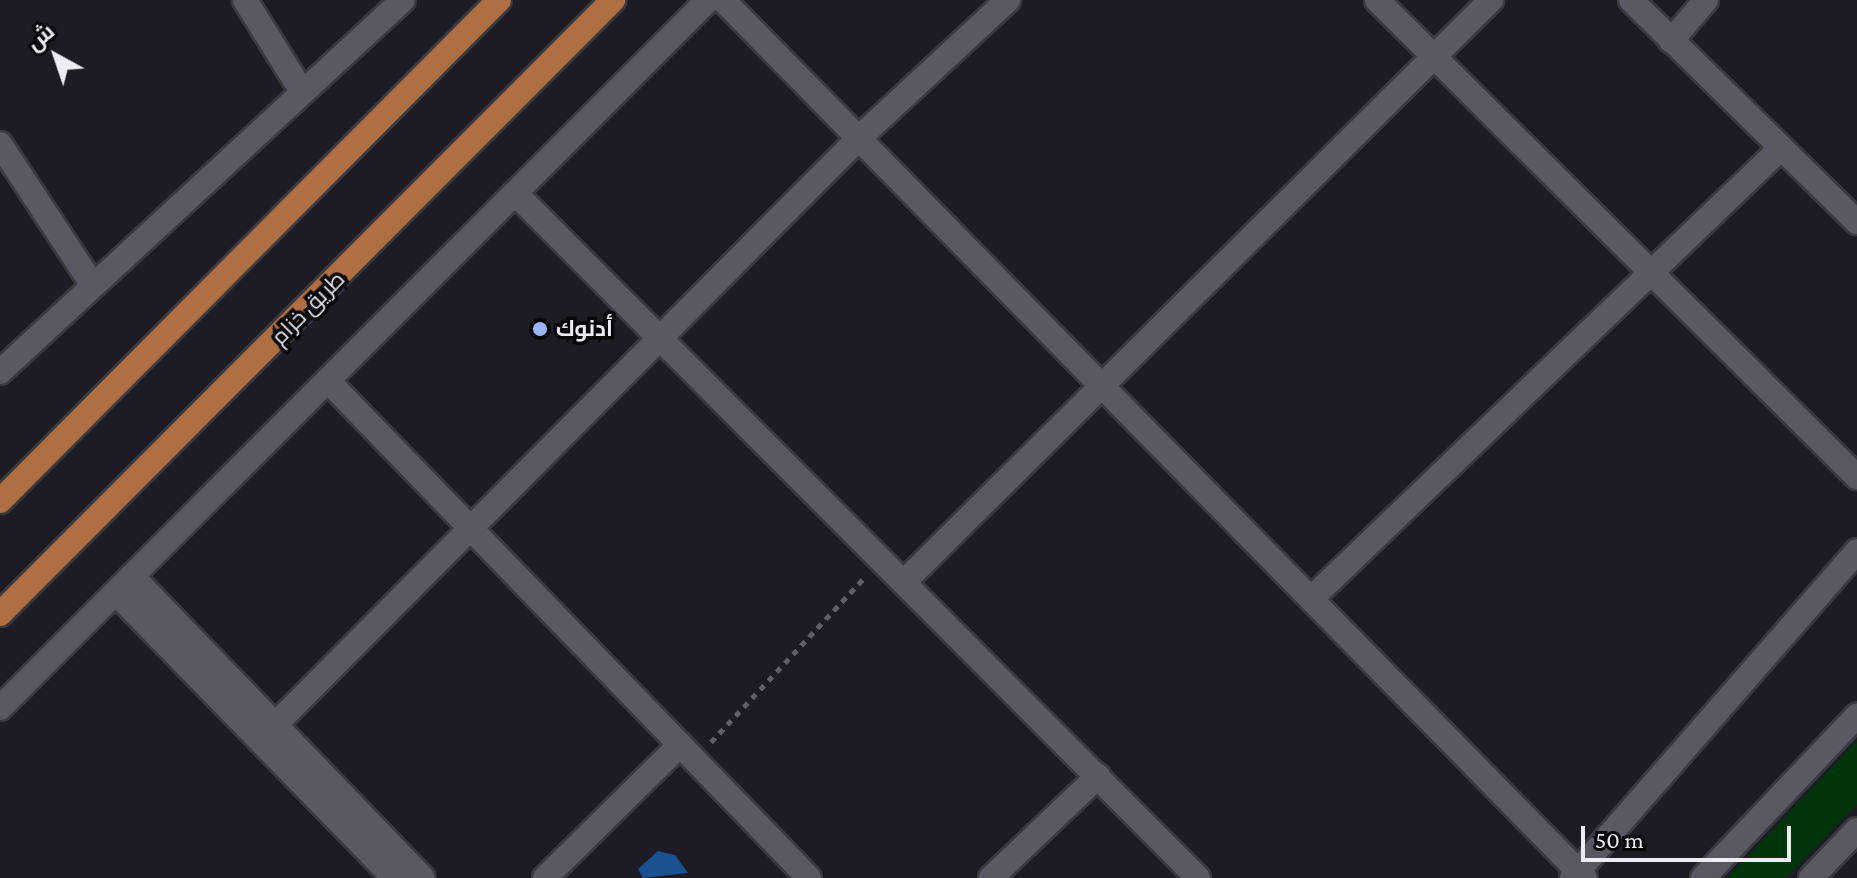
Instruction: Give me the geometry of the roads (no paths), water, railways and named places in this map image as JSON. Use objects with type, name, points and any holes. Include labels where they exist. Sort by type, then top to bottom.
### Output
[{"type":"main road","points":[[0,501],[499,0]]},
{"type":"main road","name":"طريق خزام","points":[[0,614],[613,0]]},
{"type":"street","points":[[245,0],[301,90]]},
{"type":"street","points":[[0,372],[301,90],[403,0]]},
{"type":"street","points":[[0,708],[708,0]]},
{"type":"street","points":[[723,0],[1103,379],[1579,875],[1857,551]]},
{"type":"street","points":[[267,732],[467,525],[661,339],[859,138],[1008,0]]},
{"type":"street","points":[[1377,0],[1857,477]]},
{"type":"street","points":[[904,582],[1103,379],[1491,0]]},
{"type":"street","points":[[1631,0],[1857,222]]},
{"type":"street","points":[[1671,41],[1706,0]]},
{"type":"street","points":[[0,144],[92,284]]},
{"type":"street","points":[[1313,597],[1654,274],[1780,149]]},
{"type":"street","points":[[515,193],[1198,878]]},
{"type":"street","points":[[329,382],[809,878]]},
{"type":"street","points":[[124,584],[267,732],[423,878]]},
{"type":"street","points":[[1703,878],[1857,716]]},
{"type":"street","points":[[267,732],[394,878]]},
{"type":"street","points":[[545,878],[687,752]]},
{"type":"street","points":[[991,878],[1098,776]]},
{"type":"street","points":[[1811,878],[1857,830]]},
{"type":"water","points":[[658,851],[675,855],[688,873],[643,878],[638,869]]},
{"type":"place","name":"أدنوك","points":[[540,329]]}]
